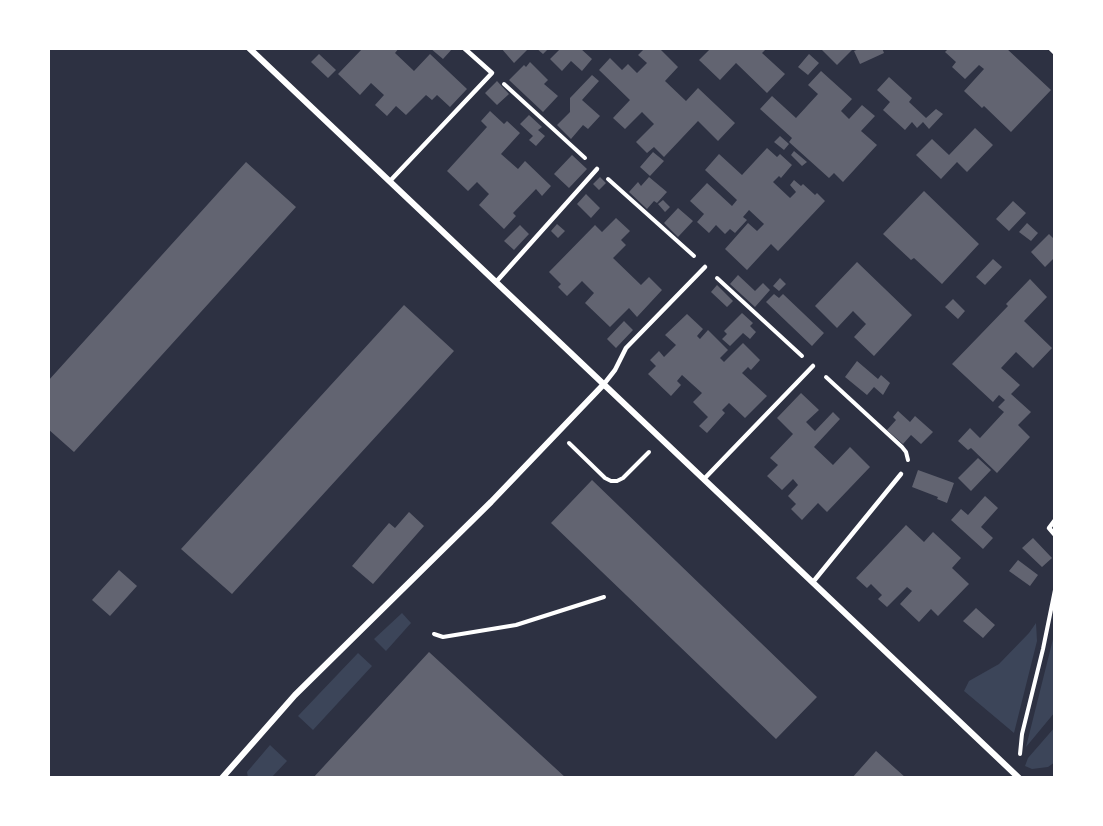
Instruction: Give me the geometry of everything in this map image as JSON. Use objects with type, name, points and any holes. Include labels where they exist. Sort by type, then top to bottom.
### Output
[{"type":"street","points":[[249,48],[1019,778]]},
{"type":"street","points":[[1051,48],[1055,52]]},
{"type":"street","points":[[222,778],[295,695],[491,502],[604,384]]},
{"type":"lane","points":[[390,181],[492,73],[464,48]]},
{"type":"lane","points":[[496,282],[597,169]]},
{"type":"lane","points":[[604,384],[615,370],[626,348],[705,267]]},
{"type":"lane","points":[[704,479],[813,366]]},
{"type":"lane","points":[[813,582],[902,474]]},
{"type":"lane","points":[[1055,520],[1049,528],[1055,535]]},
{"type":"path","points":[[492,73],[597,169]]},
{"type":"path","points":[[611,181],[698,261]]},
{"type":"path","points":[[714,275],[802,356]]},
{"type":"path","points":[[824,375],[906,452],[908,464],[902,474]]},
{"type":"path","points":[[558,432],[605,478],[611,481],[623,478],[662,439]]},
{"type":"path","points":[[1020,758],[1022,734],[1055,590]]},
{"type":"path","points":[[434,634],[443,636],[516,625],[604,597]]},
{"type":"shaded area","points":[[402,613],[411,623],[386,651],[374,639]]},
{"type":"shaded area","points":[[1036,623],[1037,641],[1014,733],[964,691],[969,681],[999,664]]},
{"type":"shaded area","points":[[1055,631],[1055,712],[1026,747]]},
{"type":"shaded area","points":[[358,653],[372,666],[313,730],[298,716]]},
{"type":"shaded area","points":[[1055,727],[1055,762],[1048,767],[1032,769],[1025,766],[1028,758]]},
{"type":"shaded area","points":[[270,745],[287,761],[271,778],[248,778],[247,772]]},
{"type":"building","points":[[363,48],[399,48],[395,53],[414,71],[430,54],[467,89],[450,107],[437,95],[432,100],[426,95],[406,115],[396,106],[387,116],[375,105],[384,95],[371,83],[360,95],[338,74]]},
{"type":"building","points":[[430,48],[453,48],[443,59]]},
{"type":"building","points":[[501,48],[529,48],[514,63]]},
{"type":"building","points":[[536,48],[549,48],[543,54]]},
{"type":"building","points":[[558,48],[580,48],[592,59],[582,71],[571,61],[562,71],[550,59],[560,49]]},
{"type":"building","points":[[645,48],[659,48],[678,67],[665,81],[686,101],[698,88],[735,123],[718,141],[698,121],[664,157],[654,147],[647,153],[636,142],[654,124],[642,112],[625,129],[613,118],[630,100],[599,70],[610,58],[622,70],[628,64],[637,73],[647,63],[638,55]]},
{"type":"building","points":[[711,48],[767,48],[762,53],[785,74],[767,93],[736,63],[720,80],[699,60]]},
{"type":"building","points":[[820,48],[852,48],[853,49],[837,65]]},
{"type":"building","points":[[861,48],[882,48],[884,53],[860,64],[854,51]]},
{"type":"building","points":[[949,48],[1006,48],[1051,90],[1011,132],[984,106],[982,108],[964,91],[984,69],[979,65],[965,79],[952,67],[956,62],[945,52]]},
{"type":"building","points":[[319,54],[336,70],[328,78],[311,62]]},
{"type":"building","points":[[809,54],[819,63],[808,75],[798,67]]},
{"type":"building","points":[[530,62],[548,80],[544,84],[558,96],[543,112],[509,80]]},
{"type":"building","points":[[821,71],[852,99],[841,111],[849,119],[862,105],[875,116],[861,131],[877,145],[843,182],[834,173],[829,178],[789,142],[792,138],[760,109],[772,96],[796,118],[818,94],[808,85]]},
{"type":"building","points":[[592,75],[599,81],[582,100],[600,116],[588,129],[583,125],[571,139],[557,125],[570,112],[570,98]]},
{"type":"building","points":[[889,77],[912,98],[909,102],[926,118],[936,109],[943,114],[929,129],[923,122],[917,128],[912,122],[905,130],[883,110],[890,102],[877,90]]},
{"type":"building","points":[[497,81],[509,94],[497,105],[485,93]]},
{"type":"building","points":[[490,111],[504,124],[507,121],[520,133],[501,154],[518,169],[525,161],[551,186],[542,196],[536,189],[513,213],[516,216],[504,229],[479,205],[489,194],[477,182],[468,191],[447,171],[487,127],[481,121]]},
{"type":"building","points":[[529,115],[542,127],[538,130],[545,136],[536,146],[529,140],[533,136],[520,124]]},
{"type":"building","points":[[975,128],[993,145],[967,172],[957,162],[941,179],[916,155],[932,139],[949,155]]},
{"type":"building","points":[[780,136],[789,144],[784,150],[774,142]]},
{"type":"building","points":[[767,148],[777,157],[780,154],[792,165],[781,178],[779,176],[773,182],[790,198],[796,192],[790,185],[794,180],[801,186],[803,184],[815,195],[817,193],[825,201],[778,251],[771,244],[747,270],[725,249],[748,223],[757,231],[764,224],[749,210],[743,217],[747,220],[735,233],[730,229],[725,234],[716,225],[709,233],[697,222],[704,214],[690,201],[707,183],[732,206],[737,200],[705,170],[719,154],[742,175]]},
{"type":"building","points":[[794,151],[807,162],[802,166],[791,155]]},
{"type":"building","points":[[653,152],[664,161],[650,176],[640,167]]},
{"type":"building","points":[[572,155],[587,169],[569,188],[554,174]]},
{"type":"building","points":[[246,162],[296,207],[74,452],[48,429],[48,381]]},
{"type":"building","points":[[600,177],[606,183],[599,190],[593,184]]},
{"type":"building","points":[[649,177],[667,192],[657,203],[654,201],[647,209],[629,192],[638,182],[641,186]]},
{"type":"building","points":[[924,191],[979,244],[942,284],[883,234]]},
{"type":"building","points":[[586,194],[600,208],[591,218],[577,204]]},
{"type":"building","points":[[663,200],[670,207],[665,212],[658,204]]},
{"type":"building","points":[[1013,201],[1026,213],[1009,231],[996,219]]},
{"type":"building","points":[[678,208],[693,221],[678,237],[664,223]]},
{"type":"building","points":[[616,218],[630,231],[621,240],[626,245],[613,258],[641,285],[649,277],[662,290],[637,317],[629,308],[610,327],[585,303],[594,293],[582,281],[567,296],[558,287],[561,284],[549,272],[595,225],[602,232]]},
{"type":"building","points":[[1027,223],[1038,233],[1031,241],[1019,232]]},
{"type":"building","points":[[557,224],[565,231],[558,238],[551,231]]},
{"type":"building","points":[[520,225],[529,234],[514,250],[504,241]]},
{"type":"building","points":[[1049,234],[1055,240],[1055,257],[1045,267],[1031,252]]},
{"type":"building","points":[[993,259],[1002,267],[985,285],[976,277]]},
{"type":"building","points":[[857,262],[912,315],[874,356],[854,337],[866,324],[853,311],[837,328],[815,306]]},
{"type":"building","points":[[738,275],[755,291],[763,283],[770,290],[755,307],[730,284]]},
{"type":"building","points":[[780,278],[786,284],[779,291],[773,286]]},
{"type":"building","points":[[1030,279],[1047,297],[1024,321],[1052,348],[1033,368],[1016,352],[1001,368],[1020,385],[1011,394],[1031,412],[1018,425],[1030,437],[997,473],[971,448],[968,450],[958,441],[970,428],[980,438],[1004,412],[998,407],[1005,400],[999,395],[993,402],[952,364],[1008,306],[1006,304]]},
{"type":"building","points":[[717,285],[733,301],[727,307],[711,292]]},
{"type":"building","points":[[774,294],[779,298],[783,294],[824,333],[812,346],[766,302]]},
{"type":"building","points":[[953,299],[965,311],[958,319],[945,307]]},
{"type":"building","points":[[404,305],[454,351],[232,594],[181,549]]},
{"type":"building","points":[[742,313],[753,323],[750,326],[756,332],[750,339],[743,333],[730,346],[722,339],[727,334],[724,331]]},
{"type":"building","points":[[687,314],[703,329],[697,336],[700,339],[708,330],[728,350],[720,358],[724,362],[743,343],[760,360],[751,370],[748,367],[742,373],[767,396],[745,418],[729,403],[722,410],[725,413],[707,433],[699,426],[708,417],[693,402],[702,393],[682,375],[677,381],[681,385],[671,396],[648,374],[656,366],[650,360],[659,351],[664,357],[676,345],[665,335]]},
{"type":"building","points":[[624,321],[633,330],[616,348],[607,339]]},
{"type":"building","points":[[857,361],[878,379],[881,375],[890,383],[883,395],[874,387],[867,395],[845,377]]},
{"type":"building","points":[[801,393],[819,410],[806,422],[815,431],[833,412],[840,419],[814,447],[833,465],[850,447],[870,467],[827,512],[818,503],[802,520],[791,509],[796,504],[788,496],[798,485],[793,479],[782,490],[767,476],[778,465],[770,458],[793,434],[777,418]]},
{"type":"building","points":[[898,411],[910,422],[915,416],[933,432],[921,444],[911,435],[903,444],[887,430],[896,420],[893,417]]},
{"type":"building","points":[[978,458],[991,470],[971,491],[958,478]]},
{"type":"building","points":[[918,470],[954,483],[947,503],[912,487]]},
{"type":"building","points":[[592,480],[817,697],[776,739],[551,523]]},
{"type":"building","points":[[985,496],[998,508],[981,527],[993,538],[983,549],[951,520],[961,509],[968,515]]},
{"type":"building","points":[[409,512],[424,526],[373,584],[352,566],[389,523],[395,528]]},
{"type":"building","points":[[906,525],[924,542],[933,532],[961,558],[952,568],[969,584],[938,616],[931,609],[919,622],[900,604],[912,591],[907,587],[887,607],[878,599],[882,595],[871,584],[867,588],[856,578]]},
{"type":"building","points":[[1033,538],[1052,558],[1042,567],[1022,548]]},
{"type":"building","points":[[1018,560],[1038,575],[1030,586],[1009,571]]},
{"type":"building","points":[[119,570],[137,586],[110,616],[92,600]]},
{"type":"building","points":[[976,608],[995,625],[983,638],[963,621]]},
{"type":"building","points":[[429,652],[566,778],[313,778]]},
{"type":"building","points":[[876,751],[906,778],[852,778]]}]
